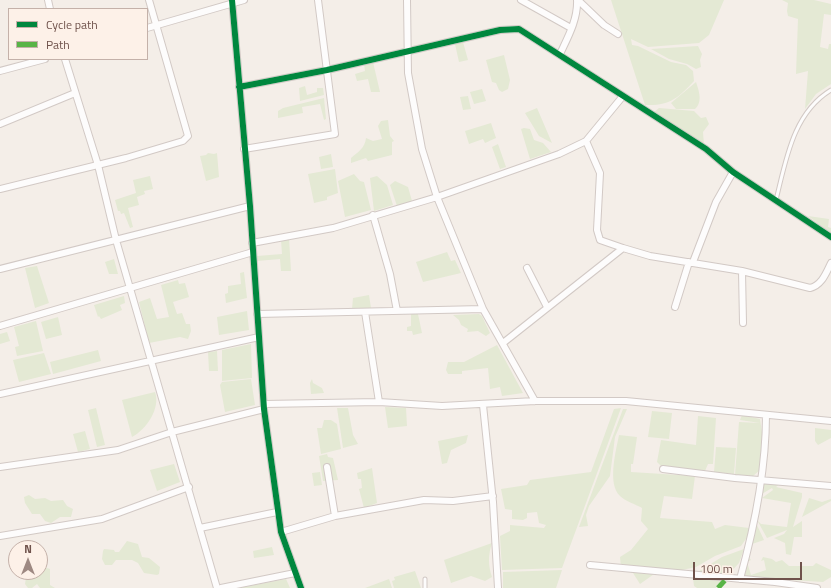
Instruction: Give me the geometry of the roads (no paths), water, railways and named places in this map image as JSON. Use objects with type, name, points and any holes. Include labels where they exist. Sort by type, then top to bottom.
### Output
[{"type":"street","points":[[0,189],[98,165],[183,141],[188,136],[149,0]]},
{"type":"street","points":[[148,28],[232,1],[244,0]]},
{"type":"street","points":[[244,149],[335,134],[318,0]]},
{"type":"street","points":[[407,0],[409,51],[408,73],[418,132],[437,197],[483,309],[535,400]]},
{"type":"street","points":[[521,0],[572,28]]},
{"type":"street","points":[[560,54],[572,28],[577,8],[577,0]]},
{"type":"street","points":[[577,0],[604,25],[618,34]]},
{"type":"street","points":[[232,1],[250,206],[264,407],[277,512],[281,532],[301,588]]},
{"type":"street","points":[[239,86],[327,70],[500,30],[519,29],[706,149],[733,172],[831,237]]},
{"type":"street","points":[[0,71],[41,60]]},
{"type":"street","points":[[65,60],[98,165],[116,240],[150,360],[189,486],[217,588]]},
{"type":"street","points":[[0,124],[75,93]]},
{"type":"street","points":[[252,243],[332,228],[437,197],[559,154],[586,141],[623,96]]},
{"type":"street","points":[[586,141],[600,173],[597,230],[600,240],[650,256],[742,271],[810,288],[816,286],[821,281],[831,263]]},
{"type":"street","points":[[675,307],[691,262],[716,202],[733,172]]},
{"type":"street","points":[[0,270],[250,206]]},
{"type":"street","points":[[374,215],[390,274],[397,311]]},
{"type":"street","points":[[502,343],[623,248]]},
{"type":"street","points":[[0,326],[131,289],[253,252]]},
{"type":"street","points":[[527,268],[547,307]]},
{"type":"street","points":[[742,271],[743,323]]},
{"type":"street","points":[[257,314],[483,309]]},
{"type":"street","points":[[366,312],[379,402]]},
{"type":"street","points":[[0,394],[258,337]]},
{"type":"street","points":[[0,466],[118,450],[172,432],[264,407],[379,402],[442,406],[535,400],[626,401],[766,414],[831,422]]},
{"type":"street","points":[[483,404],[493,496],[498,588]]},
{"type":"street","points":[[740,579],[756,520],[766,450],[766,414]]},
{"type":"street","points":[[327,467],[336,516]]},
{"type":"street","points":[[663,469],[735,478],[831,486]]},
{"type":"street","points":[[0,536],[23,534],[102,519],[189,486]]},
{"type":"street","points":[[281,532],[336,516],[424,500],[453,502],[493,496]]},
{"type":"street","points":[[200,528],[277,512]]},
{"type":"street","points":[[590,565],[817,588]]},
{"type":"street","points":[[221,588],[295,573]]},
{"type":"lane","points":[[776,200],[793,135],[818,98],[831,90]]},
{"type":"lane","points":[[425,578],[425,588]]}]
